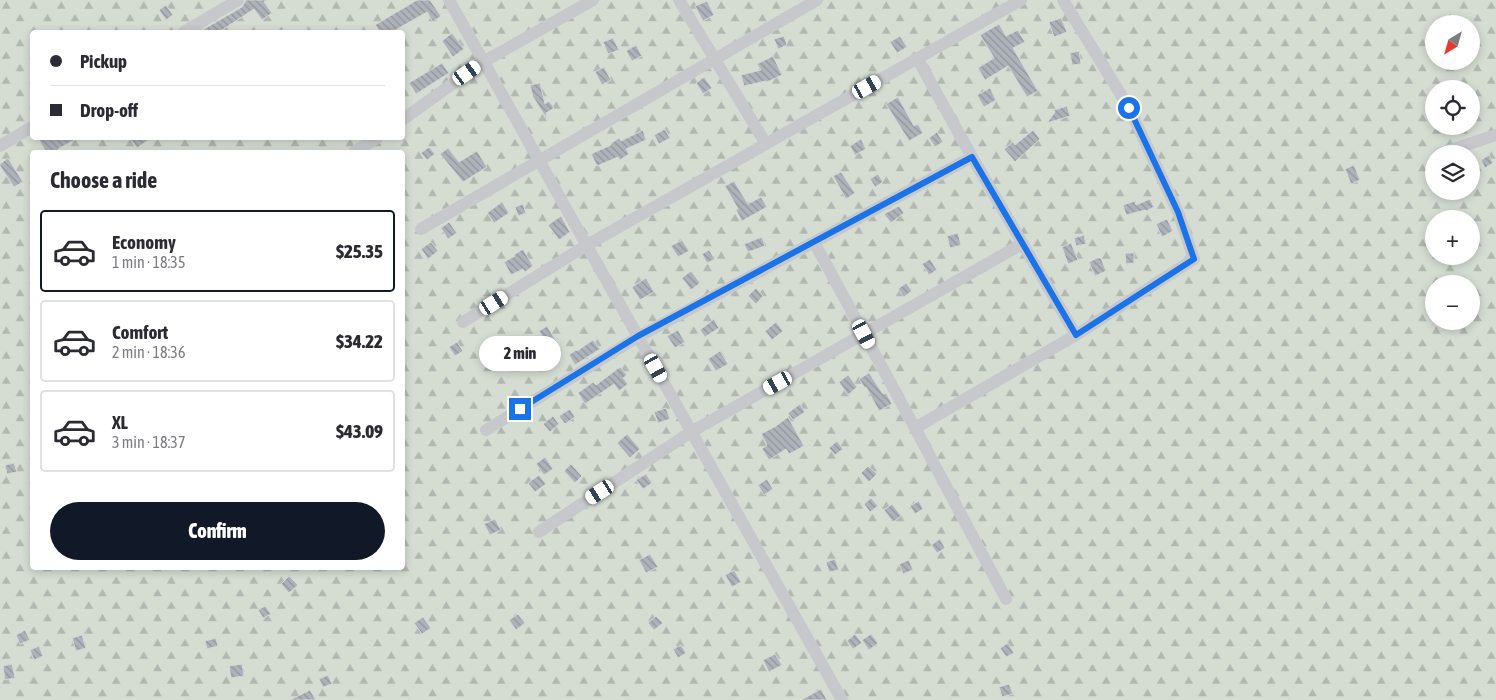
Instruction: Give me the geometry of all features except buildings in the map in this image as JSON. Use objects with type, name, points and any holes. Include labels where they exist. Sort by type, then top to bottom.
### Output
[{"type":"street","points":[[187,30],[238,0]]},
{"type":"street","points":[[449,0],[842,700]]},
{"type":"street","points":[[405,118],[483,62],[594,0]]},
{"type":"street","points":[[679,0],[766,144]]},
{"type":"street","points":[[421,229],[817,0]]},
{"type":"street","points":[[463,322],[587,245],[1021,0]]},
{"type":"street","points":[[915,428],[1076,335],[1194,259],[1178,212],[1129,108],[1063,0]]},
{"type":"street","points":[[917,58],[972,157],[1076,335]]},
{"type":"street","points":[[0,146],[30,128]]},
{"type":"street","points":[[1466,145],[1496,135]]},
{"type":"street","points":[[357,150],[373,140]]},
{"type":"street","points":[[486,430],[638,336],[972,157]]},
{"type":"street","points":[[814,242],[1006,599]]},
{"type":"street","points":[[539,532],[692,432],[1022,244]]},
{"type":"green space","points":[[0,0],[1496,0],[1496,700],[0,700]]},
{"type":"route","points":[[520,409],[638,336],[972,157],[1076,335],[1194,259],[1178,212],[1129,108]]}]
